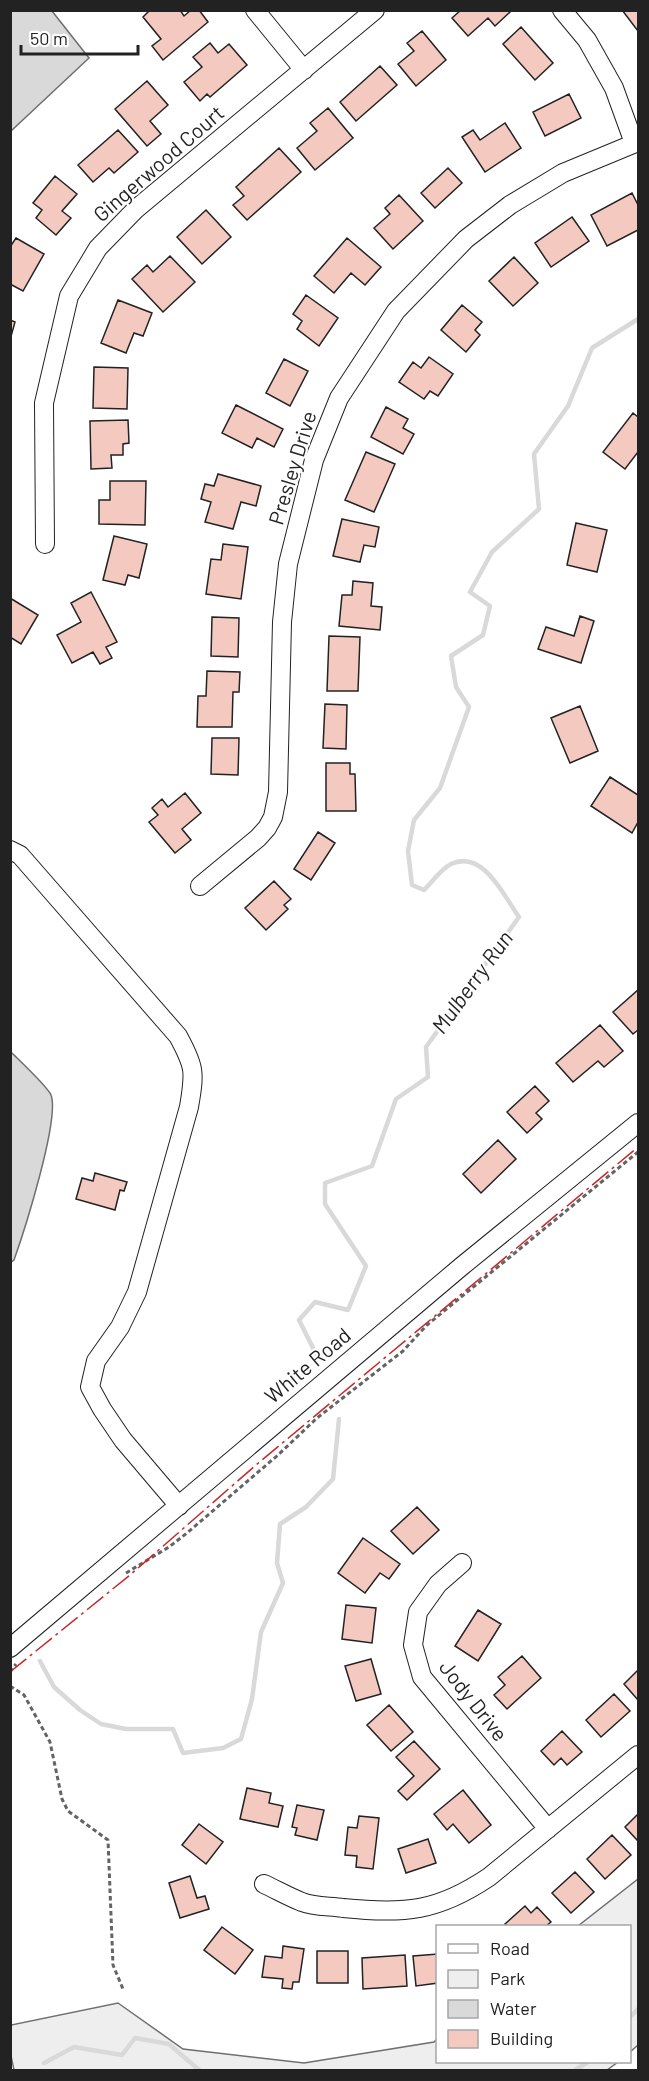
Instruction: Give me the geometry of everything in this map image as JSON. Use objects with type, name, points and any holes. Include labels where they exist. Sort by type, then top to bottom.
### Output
[{"type":"street","points":[[255,10],[304,70]]},
{"type":"street","name":"Gingerwood Court","points":[[45,544],[44,403],[69,296],[98,248],[136,209],[375,10]]},
{"type":"street","points":[[562,10],[587,40],[614,88],[636,142]]},
{"type":"street","name":"Presley Drive","points":[[200,886],[258,838],[273,817],[278,792],[282,622],[288,564],[314,460],[339,398],[396,311],[466,239],[510,205],[563,173],[636,142]]},
{"type":"street","points":[[10,850],[20,855],[178,1036],[192,1060],[194,1078],[189,1107],[137,1292],[120,1327],[96,1361],[90,1387],[123,1440],[179,1506]]},
{"type":"street","name":"White Road","points":[[15,1654],[179,1506],[462,1266],[639,1123]]},
{"type":"street","name":"Jody Drive","points":[[462,1563],[438,1584],[418,1612],[413,1645],[422,1677],[548,1829]]},
{"type":"street","points":[[264,1884],[304,1904],[378,1912],[404,1911],[437,1905],[464,1894],[489,1877],[639,1755]]},
{"type":"path","points":[[126,1574],[187,1533],[278,1455],[317,1418],[404,1351],[427,1325],[639,1152]]},
{"type":"path","points":[[10,1672],[15,1654]]},
{"type":"path","points":[[10,1686],[24,1695],[50,1742],[62,1799],[68,1811],[108,1840],[113,1965],[123,1989]]},
{"type":"green space","points":[[638,1879],[638,2045],[631,2051],[631,1925],[579,1925]]},
{"type":"green space","points":[[118,2003],[183,2049],[304,2063],[436,2040],[436,2063],[617,2063],[607,2070],[14,2070],[11,2056],[11,2025]]},
{"type":"water","points":[[11,10],[52,11],[89,58],[11,131]]},
{"type":"water","points":[[11,1052],[49,1091],[52,1108],[40,1176],[19,1246],[11,1262]]},
{"type":"building","points":[[150,10],[180,10],[184,16],[191,10],[199,10],[208,22],[163,60],[152,46],[161,39],[143,17]]},
{"type":"building","points":[[461,10],[509,10],[510,12],[495,26],[488,18],[468,36],[452,18]]},
{"type":"building","points":[[622,10],[638,10],[638,31]]},
{"type":"building","points":[[521,27],[553,63],[535,80],[503,44]]},
{"type":"building","points":[[422,31],[446,60],[416,86],[398,64],[414,51],[407,43]]},
{"type":"building","points":[[210,43],[218,53],[229,44],[247,65],[210,97],[207,94],[200,101],[184,82],[202,67],[193,57]]},
{"type":"building","points":[[380,66],[397,85],[356,121],[340,102]]},
{"type":"building","points":[[147,81],[168,105],[150,121],[161,134],[147,146],[115,109]]},
{"type":"building","points":[[569,94],[581,118],[545,136],[533,112]]},
{"type":"building","points":[[328,108],[353,138],[315,170],[297,148],[317,131],[310,123]]},
{"type":"building","points":[[505,123],[521,148],[485,172],[462,137],[473,130],[480,140]]},
{"type":"building","points":[[118,130],[138,152],[114,173],[109,168],[93,182],[78,165]]},
{"type":"building","points":[[279,148],[301,172],[247,220],[233,205],[244,196],[236,187]]},
{"type":"building","points":[[448,168],[462,183],[435,208],[421,193]]},
{"type":"building","points":[[55,176],[77,194],[62,211],[71,218],[56,235],[36,218],[42,210],[33,203]]},
{"type":"building","points":[[632,193],[638,205],[638,230],[607,246],[591,215]]},
{"type":"building","points":[[399,195],[423,221],[393,249],[374,228],[390,214],[385,208]]},
{"type":"building","points":[[206,210],[231,237],[202,264],[177,237]]},
{"type":"building","points":[[572,217],[589,241],[551,267],[535,243]]},
{"type":"building","points":[[16,238],[44,254],[23,291],[10,284],[10,247]]},
{"type":"building","points":[[347,238],[381,267],[365,285],[351,273],[334,293],[314,276]]},
{"type":"building","points":[[170,256],[195,282],[163,312],[132,279],[147,265],[153,272]]},
{"type":"building","points":[[514,257],[538,283],[513,306],[489,281]]},
{"type":"building","points":[[306,295],[338,318],[319,346],[297,329],[302,321],[293,314]]},
{"type":"building","points":[[118,300],[152,313],[143,336],[134,333],[126,353],[101,343]]},
{"type":"building","points":[[462,305],[482,322],[475,330],[480,335],[466,352],[441,330]]},
{"type":"building","points":[[10,320],[15,322],[10,340]]},
{"type":"building","points":[[429,357],[453,374],[438,396],[430,391],[424,399],[399,382],[413,362],[421,368]]},
{"type":"building","points":[[284,359],[308,371],[290,406],[266,393]]},
{"type":"building","points":[[94,367],[128,368],[127,409],[93,408]]},
{"type":"building","points":[[236,405],[283,429],[274,447],[257,438],[252,448],[222,433]]},
{"type":"building","points":[[386,407],[408,419],[403,428],[414,434],[403,454],[371,437]]},
{"type":"building","points":[[633,413],[638,417],[638,452],[625,469],[603,452]]},
{"type":"building","points":[[128,420],[129,443],[123,444],[123,455],[111,455],[112,468],[91,469],[90,421]]},
{"type":"building","points":[[366,452],[395,464],[374,512],[345,500]]},
{"type":"building","points":[[218,474],[261,486],[256,506],[241,502],[233,529],[205,522],[211,502],[201,499],[205,484],[214,486]]},
{"type":"building","points":[[110,481],[146,481],[145,525],[99,524],[99,500],[110,500]]},
{"type":"building","points":[[342,519],[379,527],[375,547],[364,545],[360,562],[333,556]]},
{"type":"building","points":[[576,523],[607,530],[597,572],[567,565]]},
{"type":"building","points":[[114,536],[147,544],[139,578],[128,575],[125,585],[103,580]]},
{"type":"building","points":[[223,544],[248,547],[241,599],[206,594],[211,559],[221,560]]},
{"type":"building","points":[[353,581],[373,583],[371,606],[382,607],[380,630],[339,626],[342,595],[352,595]]},
{"type":"building","points":[[91,592],[117,642],[106,647],[112,658],[100,664],[93,652],[72,663],[57,635],[81,622],[71,603]]},
{"type":"building","points":[[10,598],[38,615],[21,644],[10,637]]},
{"type":"building","points":[[580,616],[594,621],[581,663],[538,649],[546,627],[574,636]]},
{"type":"building","points":[[212,617],[239,618],[238,657],[211,656]]},
{"type":"building","points":[[329,636],[360,637],[358,691],[327,691]]},
{"type":"building","points":[[207,671],[240,672],[239,692],[233,692],[232,727],[197,727],[198,696],[206,696]]},
{"type":"building","points":[[325,704],[347,705],[346,749],[323,748]]},
{"type":"building","points":[[580,706],[598,751],[570,763],[551,718]]},
{"type":"building","points":[[212,738],[239,738],[238,775],[211,774]]},
{"type":"building","points":[[326,763],[350,763],[350,774],[355,774],[356,811],[326,811]]},
{"type":"building","points":[[610,777],[638,795],[638,822],[632,833],[591,806]]},
{"type":"building","points":[[185,793],[201,813],[182,829],[191,840],[175,853],[149,822],[158,815],[152,808],[162,799],[168,807]]},
{"type":"building","points":[[318,832],[335,843],[311,880],[294,869]]},
{"type":"building","points":[[274,881],[291,899],[284,905],[288,909],[266,930],[245,908]]},
{"type":"building","points":[[638,990],[638,1030],[633,1034],[613,1012]]},
{"type":"building","points":[[600,1025],[623,1051],[604,1067],[598,1061],[573,1082],[556,1063]]},
{"type":"building","points":[[535,1086],[549,1101],[536,1113],[542,1119],[527,1133],[507,1112]]},
{"type":"building","points":[[498,1140],[516,1159],[481,1193],[463,1174]]},
{"type":"building","points":[[95,1173],[127,1182],[124,1191],[120,1190],[115,1210],[76,1199],[82,1178],[93,1181]]},
{"type":"building","points":[[417,1507],[439,1530],[413,1554],[391,1531]]},
{"type":"building","points":[[363,1538],[400,1564],[389,1579],[380,1573],[365,1593],[338,1573]]},
{"type":"building","points":[[346,1605],[376,1608],[372,1643],[342,1639]]},
{"type":"building","points":[[478,1610],[501,1624],[478,1661],[455,1646]]},
{"type":"building","points":[[522,1656],[541,1678],[507,1709],[494,1695],[505,1685],[498,1677]]},
{"type":"building","points":[[371,1659],[381,1694],[356,1701],[345,1666]]},
{"type":"building","points":[[638,1670],[638,1700],[624,1684]]},
{"type":"building","points":[[614,1694],[630,1711],[601,1737],[586,1720]]},
{"type":"building","points":[[389,1705],[413,1732],[391,1751],[367,1725]]},
{"type":"building","points":[[562,1731],[582,1752],[567,1765],[561,1758],[554,1765],[541,1751]]},
{"type":"building","points":[[414,1741],[440,1769],[407,1800],[398,1791],[414,1776],[396,1757]]},
{"type":"building","points":[[247,1788],[271,1793],[269,1803],[283,1806],[278,1827],[240,1819]]},
{"type":"building","points":[[463,1790],[491,1825],[469,1843],[453,1824],[447,1830],[434,1814]]},
{"type":"building","points":[[297,1805],[324,1810],[317,1840],[295,1835],[297,1828],[292,1827]]},
{"type":"building","points":[[638,1814],[638,1841],[625,1827]]},
{"type":"building","points":[[359,1816],[379,1818],[373,1869],[356,1867],[357,1856],[345,1855],[348,1827],[357,1828]]},
{"type":"building","points":[[199,1824],[223,1842],[206,1864],[182,1845]]},
{"type":"building","points":[[612,1835],[631,1855],[605,1879],[587,1859]]},
{"type":"building","points":[[428,1839],[436,1863],[406,1873],[398,1849]]},
{"type":"building","points":[[575,1872],[594,1892],[571,1913],[552,1893]]},
{"type":"building","points":[[190,1876],[197,1898],[205,1896],[209,1909],[180,1918],[169,1883]]},
{"type":"building","points":[[525,1906],[531,1913],[537,1907],[551,1922],[547,1925],[505,1924]]},
{"type":"building","points":[[222,1927],[253,1950],[235,1974],[204,1950]]},
{"type":"building","points":[[283,1946],[304,1949],[299,1982],[293,1982],[292,1989],[282,1988],[283,1979],[262,1977],[265,1956],[282,1958]]},
{"type":"building","points":[[317,1951],[348,1951],[348,1983],[317,1983]]},
{"type":"building","points":[[436,1954],[436,1983],[416,1986],[413,1956]]},
{"type":"building","points":[[405,1955],[407,1986],[363,1989],[362,1958]]},
{"type":"waterway","name":"Mulberry Run","points":[[317,1356],[299,1320],[315,1302],[348,1310],[366,1266],[325,1204],[325,1183],[372,1166],[396,1099],[428,1077],[426,1047],[519,917],[491,877],[473,863],[462,861],[447,866],[424,890],[412,885],[408,851],[414,820],[440,788],[469,707],[456,687],[451,656],[483,635],[490,606],[470,592],[492,552],[539,509],[534,454],[568,406],[592,348],[638,319]]},
{"type":"waterway","name":"Mulberry Run","points":[[40,1661],[54,1687],[80,1710],[101,1724],[126,1729],[173,1729],[183,1753],[223,1748],[241,1739],[252,1699],[261,1632],[283,1583],[277,1563],[280,1524],[306,1507],[333,1479],[339,1419]]},
{"type":"waterway","points":[[631,2016],[638,2009]]},
{"type":"waterway","points":[[44,2063],[74,2047],[122,2055],[135,2038],[169,2044],[199,2070]]},
{"type":"waterway","points":[[575,2070],[586,2063]]},
{"type":"power","points":[[10,1672],[130,1575],[256,1465],[638,1147]]}]
